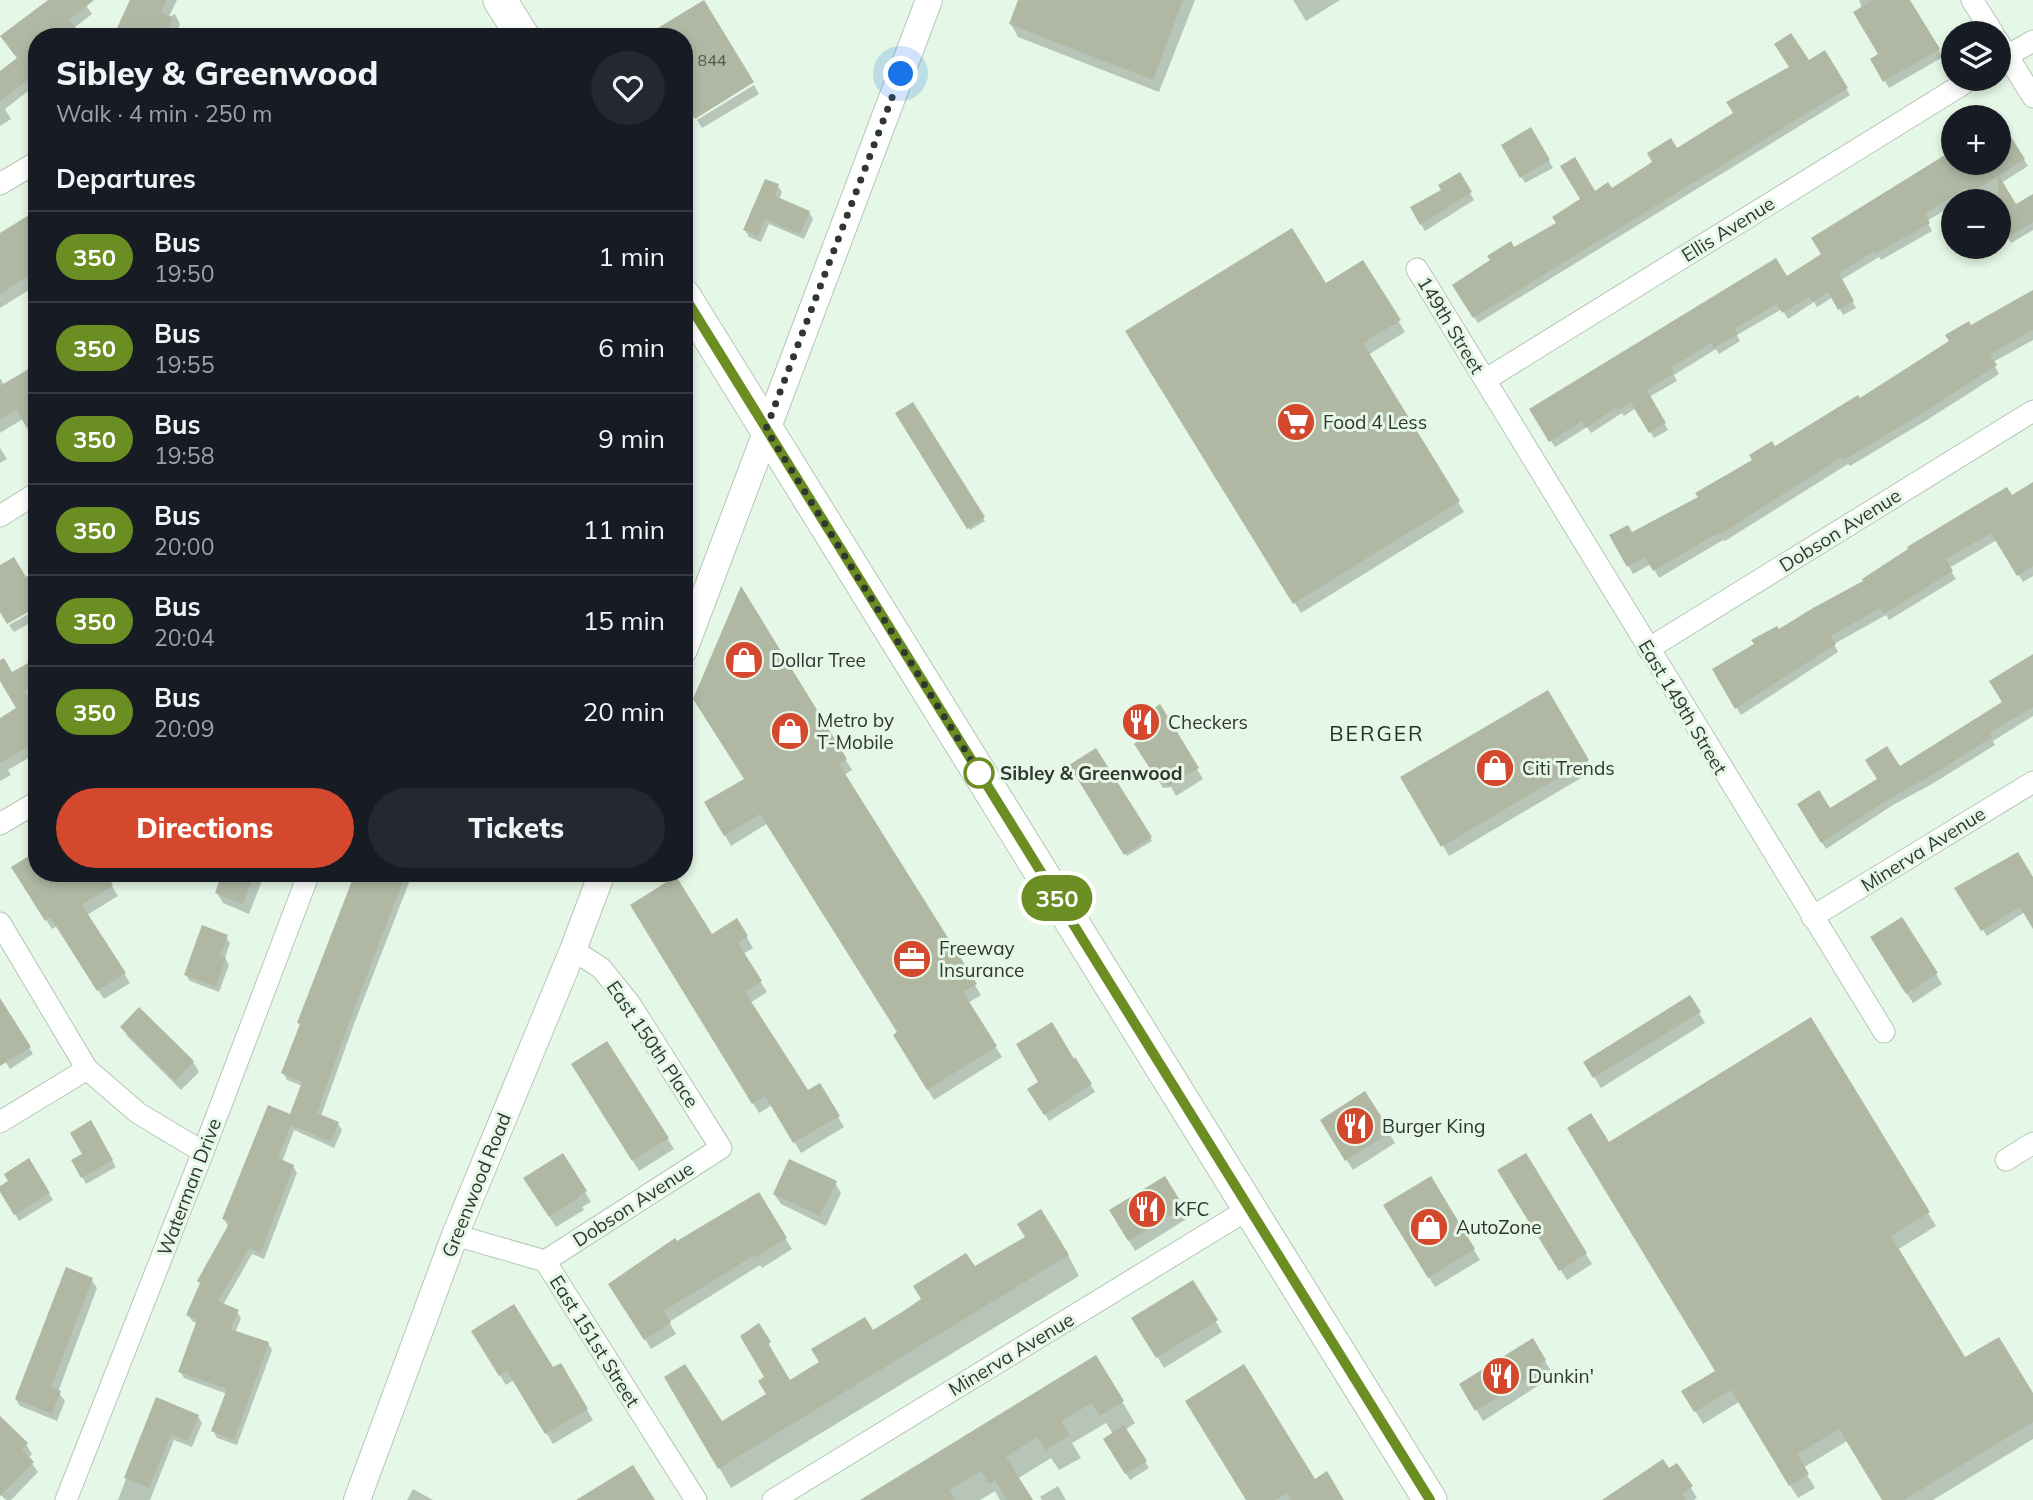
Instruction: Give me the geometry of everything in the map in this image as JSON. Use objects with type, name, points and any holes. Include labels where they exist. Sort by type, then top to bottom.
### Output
[{"type":"main road","points":[[505,2],[518,28]]},
{"type":"main road","points":[[693,311],[1250,1208],[1420,1496]]},
{"type":"street","points":[[693,626],[929,0]]},
{"type":"street","points":[[1972,0],[1985,21]]},
{"type":"street","points":[[2011,50],[2033,41]]},
{"type":"street","points":[[2011,66],[2033,97]]},
{"type":"street","name":"Ellis Avenue","points":[[1485,380],[1951,91]]},
{"type":"street","points":[[0,184],[28,167]]},
{"type":"street","name":"149th Street","points":[[1417,269],[1485,380]]},
{"type":"street","name":"East 149th Street","points":[[1485,380],[1884,1032]]},
{"type":"street","name":"Dobson Avenue","points":[[1648,649],[2033,411]]},
{"type":"street","points":[[0,516],[28,499]]},
{"type":"street","name":"Minerva Avenue","points":[[1812,917],[2033,782]]},
{"type":"street","points":[[0,824],[28,807]]},
{"type":"street","name":"Waterman Drive","points":[[66,1500],[306,882]]},
{"type":"street","name":"Greenwood Road","points":[[357,1500],[455,1235],[573,950],[598,882]]},
{"type":"street","points":[[0,923],[87,1069],[138,1113],[203,1152]]},
{"type":"street","name":"East 150th Place","points":[[573,950],[601,968],[630,1004],[721,1148]]},
{"type":"street","points":[[0,1122],[87,1069]]},
{"type":"street","points":[[2006,1160],[2033,1143]]},
{"type":"street","name":"Dobson Avenue","points":[[545,1261],[721,1148]]},
{"type":"street","name":"Minerva Avenue","points":[[773,1500],[1250,1208]]},
{"type":"street","name":"East 151st Street","points":[[455,1235],[545,1261],[696,1500]]},
{"type":"building","points":[[48,0],[94,0],[69,20],[76,28],[28,28],[28,80],[0,101],[0,71],[17,58],[0,36]]},
{"type":"building","points":[[130,0],[167,0],[161,12],[173,18],[168,28],[117,28]]},
{"type":"building","points":[[704,0],[754,82],[695,119],[693,28],[658,28]]},
{"type":"building","points":[[1018,0],[1183,0],[1153,80],[1009,24]]},
{"type":"building","points":[[1873,0],[1910,0],[1940,49],[1883,82],[1870,59],[1878,54],[1853,12]]},
{"type":"building","points":[[1791,33],[1809,60],[1825,50],[1848,88],[1473,318],[1452,285],[1490,260],[1487,256],[1511,241],[1514,247],[1556,223],[1552,217],[1580,199],[1560,166],[1575,157],[1595,191],[1608,182],[1612,188],[1652,162],[1647,153],[1671,138],[1677,148],[1733,113],[1726,102],[1789,67],[1774,44]]},
{"type":"building","points":[[1531,127],[1550,160],[1520,178],[1501,145]]},
{"type":"building","points":[[2011,137],[2025,159],[2011,168]]},
{"type":"building","points":[[1941,157],[1941,175],[2001,175],[2007,189],[1998,189],[1998,176],[1977,189],[1941,189],[1941,204],[1925,214],[1930,223],[1876,254],[1874,251],[1839,273],[1854,301],[1838,310],[1828,292],[1812,302],[1809,297],[1782,313],[1777,304],[1735,328],[1738,334],[1714,348],[1711,343],[1671,368],[1674,373],[1647,390],[1666,423],[1649,433],[1631,403],[1619,410],[1617,407],[1586,428],[1582,421],[1549,442],[1529,409],[1776,258],[1787,276],[1821,254],[1811,238]]},
{"type":"building","points":[[1460,172],[1472,192],[1420,225],[1410,207],[1441,190],[1438,185]]},
{"type":"building","points":[[765,179],[779,184],[775,196],[810,211],[800,234],[765,219],[758,236],[743,230]]},
{"type":"building","points":[[2033,194],[2033,222],[2011,235],[2011,196],[2016,204]]},
{"type":"building","points":[[28,216],[28,276],[0,294],[0,233]]},
{"type":"building","name":"Food 4 Less","points":[[1292,228],[1326,283],[1363,260],[1401,320],[1363,343],[1460,501],[1293,604],[1125,331]]},
{"type":"building","points":[[2033,290],[2033,330],[1990,354],[1997,365],[1844,460],[1842,457],[1719,535],[1718,533],[1653,571],[1645,557],[1627,567],[1609,535],[1628,525],[1632,532],[1698,497],[1695,493],[1752,460],[1749,455],[1772,441],[1775,446],[1858,395],[1860,398],[1949,341],[1945,335],[1969,321],[1971,325]]},
{"type":"building","points":[[28,369],[28,429],[16,410],[0,420],[0,386]]},
{"type":"building","points":[[913,402],[985,517],[967,529],[895,413]]},
{"type":"building","points":[[2033,482],[2033,566],[2017,576],[1991,533],[1946,559],[1953,571],[1884,614],[1880,608],[1831,636],[1836,644],[1735,709],[1712,669],[1754,644],[1751,640],[1777,626],[1779,629],[1863,581],[1862,579],[1908,549],[1907,547],[2007,487],[2012,495]]},
{"type":"building","points":[[14,557],[26,577],[28,576],[28,612],[7,624],[0,612],[0,565]]},
{"type":"building","points":[[741,586],[847,759],[839,764],[977,984],[963,992],[997,1046],[927,1090],[893,1035],[897,1032],[760,814],[724,836],[704,802],[744,779],[693,699]]},
{"type":"building","points":[[2033,654],[2033,707],[1990,733],[1992,737],[1821,843],[1797,804],[1819,790],[1830,808],[1877,779],[1865,760],[1887,746],[1900,766],[2002,702],[1989,681]]},
{"type":"building","points":[[4,658],[12,672],[28,663],[28,689],[24,691],[28,698],[28,747],[0,763],[0,718],[16,708],[0,681],[0,660]]},
{"type":"building","name":"Citi Trends","points":[[1548,690],[1589,760],[1441,847],[1400,777]]},
{"type":"building","points":[[1145,703],[1150,711],[1160,704],[1199,768],[1168,786],[1163,777],[1156,778],[1134,744],[1138,741],[1123,716]]},
{"type":"building","points":[[1096,748],[1152,837],[1124,855],[1069,765]]},
{"type":"building","points":[[2018,852],[2033,877],[2033,929],[2020,907],[1981,931],[1954,888]]},
{"type":"building","points":[[28,857],[28,882],[111,882],[113,885],[82,905],[126,973],[97,991],[50,917],[45,921],[11,867]]},
{"type":"building","points":[[219,882],[252,882],[243,904],[215,893]]},
{"type":"building","points":[[352,882],[403,882],[317,1113],[339,1122],[331,1142],[291,1125],[278,1158],[294,1165],[261,1253],[249,1248],[218,1301],[239,1310],[230,1329],[269,1342],[234,1440],[211,1431],[227,1389],[178,1372],[197,1320],[186,1315],[200,1283],[197,1281],[230,1222],[222,1219],[268,1105],[290,1114],[302,1082],[281,1073],[300,1024],[297,1023]]},
{"type":"building","points":[[666,882],[680,882],[712,934],[737,918],[748,936],[738,943],[762,981],[745,992],[808,1090],[820,1083],[840,1116],[793,1143],[765,1096],[752,1104],[630,905]]},
{"type":"building","points":[[1902,917],[1938,973],[1906,994],[1870,937]]},
{"type":"building","points":[[202,925],[228,935],[220,955],[226,957],[216,987],[184,975]]},
{"type":"building","points":[[1690,995],[1701,1012],[1593,1078],[1583,1062]]},
{"type":"building","points":[[0,998],[31,1047],[0,1066]]},
{"type":"building","points":[[139,1007],[194,1061],[175,1081],[120,1027]]},
{"type":"building","points":[[1811,1017],[1930,1212],[1891,1236],[1965,1357],[1999,1337],[2033,1393],[2033,1422],[1904,1500],[1882,1500],[1839,1429],[1797,1454],[1809,1474],[1789,1486],[1731,1390],[1694,1412],[1681,1391],[1715,1371],[1567,1128],[1591,1113],[1609,1142]]},
{"type":"building","points":[[1052,1022],[1092,1084],[1044,1115],[1027,1089],[1038,1082],[1016,1044]]},
{"type":"building","points":[[607,1041],[669,1138],[632,1161],[571,1064]]},
{"type":"building","name":"Burger King","points":[[1365,1091],[1391,1132],[1345,1161],[1320,1120]]},
{"type":"building","points":[[91,1120],[113,1160],[81,1178],[71,1160],[82,1154],[70,1133]]},
{"type":"building","points":[[563,1153],[587,1191],[549,1217],[523,1178]]},
{"type":"building","points":[[1526,1153],[1587,1253],[1559,1271],[1497,1170]]},
{"type":"building","points":[[29,1158],[50,1193],[14,1215],[0,1192],[0,1186],[8,1181],[4,1174]]},
{"type":"building","points":[[789,1159],[837,1181],[820,1216],[773,1194]]},
{"type":"building","name":"KFC","points":[[1165,1176],[1184,1207],[1128,1241],[1109,1210]]},
{"type":"building","name":"AutoZone","points":[[1431,1176],[1475,1249],[1428,1278],[1383,1205]]},
{"type":"building","points":[[759,1192],[787,1238],[664,1311],[671,1323],[644,1340],[608,1284],[675,1238],[677,1241]]},
{"type":"building","points":[[1041,1209],[1069,1255],[718,1469],[664,1377],[685,1364],[722,1421],[766,1394],[758,1381],[764,1377],[740,1336],[759,1323],[771,1342],[768,1344],[790,1380],[819,1362],[811,1349],[865,1317],[873,1330],[921,1299],[913,1286],[966,1253],[975,1266],[1025,1237],[1017,1224]]},
{"type":"building","points":[[66,1267],[93,1278],[51,1387],[61,1391],[52,1414],[15,1399]]},
{"type":"building","points":[[1193,1280],[1218,1320],[1156,1358],[1131,1318]]},
{"type":"building","points":[[514,1304],[553,1367],[561,1363],[588,1409],[545,1434],[507,1371],[499,1376],[471,1331]]},
{"type":"building","name":"Dunkin'","points":[[1533,1338],[1546,1360],[1540,1364],[1543,1369],[1475,1411],[1459,1384]]},
{"type":"building","points":[[1096,1355],[1124,1401],[1100,1416],[1092,1403],[1061,1421],[1070,1435],[1046,1450],[1037,1437],[1006,1457],[1033,1500],[1007,1500],[995,1480],[989,1484],[981,1471],[949,1490],[955,1500],[860,1500]]},
{"type":"building","points":[[1244,1364],[1315,1479],[1327,1471],[1344,1500],[1291,1500],[1287,1493],[1275,1500],[1246,1500],[1185,1401]]},
{"type":"building","points":[[156,1397],[199,1415],[188,1441],[171,1434],[149,1488],[124,1478]]},
{"type":"building","points":[[0,1416],[28,1443],[22,1449],[34,1462],[0,1496]]},
{"type":"building","points":[[1124,1425],[1147,1461],[1125,1474],[1103,1439]]},
{"type":"building","points":[[1663,1459],[1669,1468],[1677,1463],[1693,1486],[1682,1494],[1686,1500],[1602,1500]]},
{"type":"building","points":[[633,1465],[655,1500],[576,1500]]},
{"type":"bus line","name":"350","points":[[693,311],[1430,1500]]},
{"type":"place","name":"Food 4 Less","points":[[1296,422]]},
{"type":"place","name":"Dollar Tree","points":[[744,660]]},
{"type":"place","name":"Checkers","points":[[1141,722]]},
{"type":"place","name":"Metro by T-Mobile","points":[[790,731]]},
{"type":"place","name":"Citi Trends","points":[[1495,768]]},
{"type":"place","name":"Sibley & Greenwood","points":[[979,773]]},
{"type":"place","name":"Freeway Insurance","points":[[912,959]]},
{"type":"place","name":"Burger King","points":[[1355,1126]]},
{"type":"place","name":"KFC","points":[[1147,1209]]},
{"type":"place","name":"AutoZone","points":[[1429,1227]]},
{"type":"place","name":"Dunkin'","points":[[1501,1376]]},
{"type":"district","name":"BERGER","points":[[1377,733]]},
{"type":"route","points":[[901,74],[766,429],[981,776],[979,773]]}]
